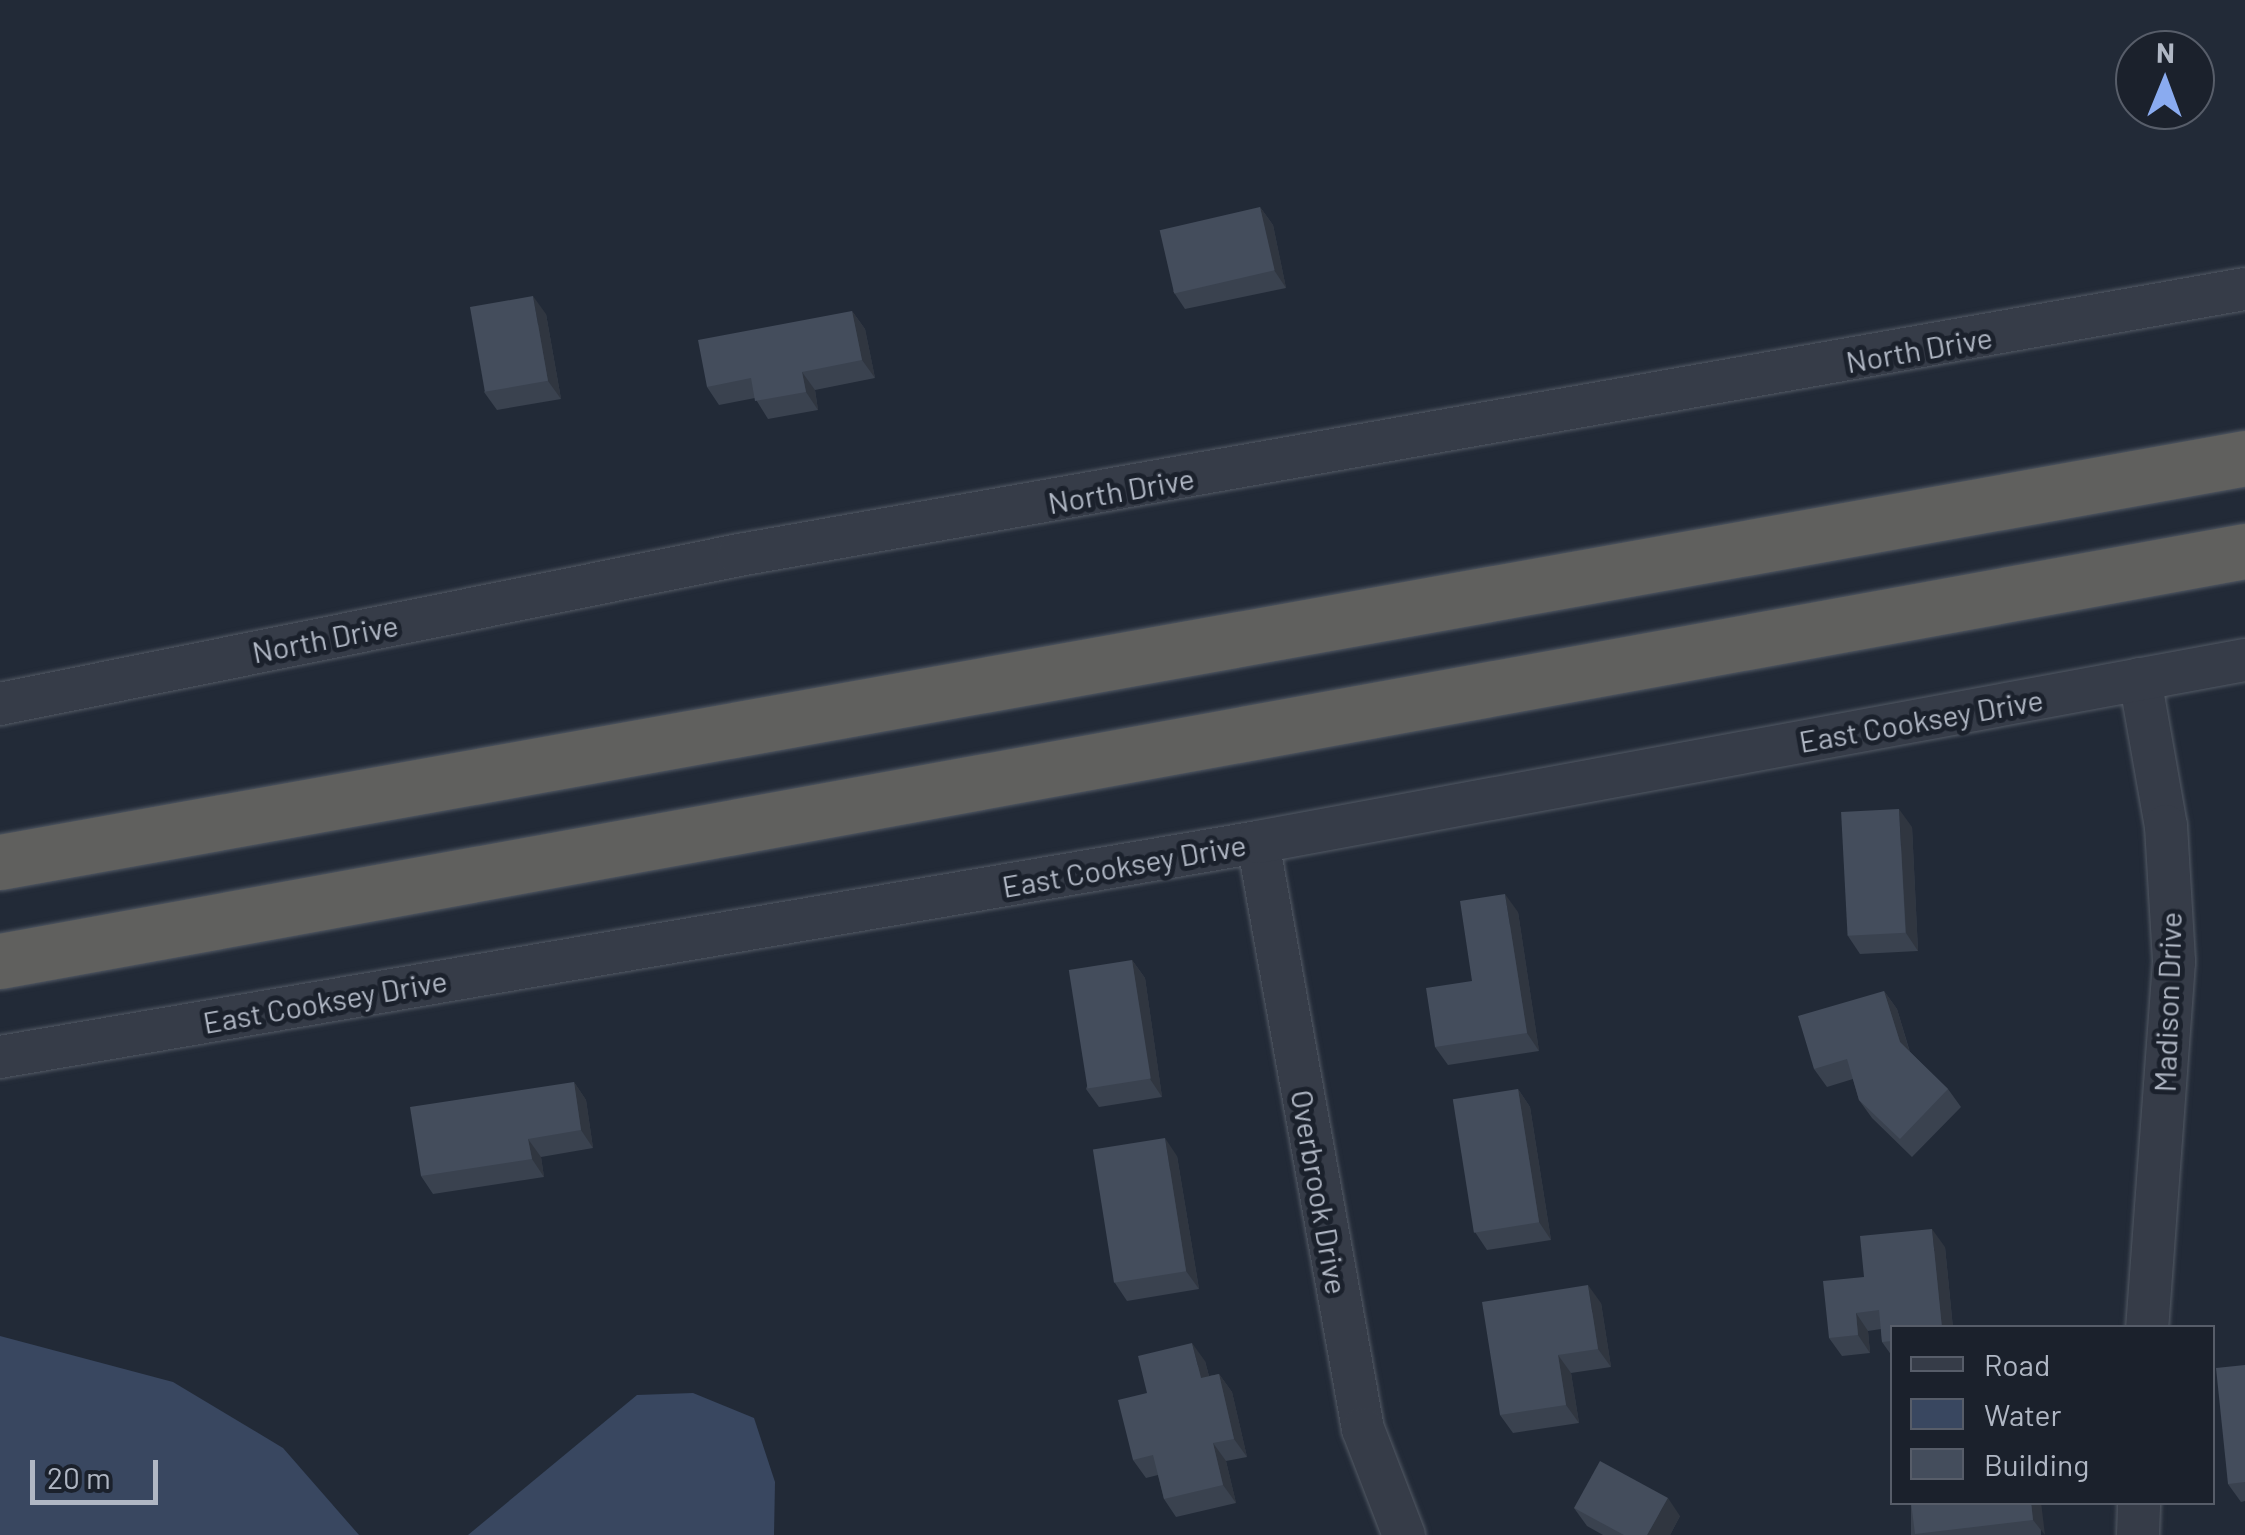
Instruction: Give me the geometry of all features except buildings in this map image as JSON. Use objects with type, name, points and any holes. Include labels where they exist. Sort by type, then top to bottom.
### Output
[{"type":"highway","points":[[7,863],[2245,458]]},
{"type":"highway","points":[[0,961],[2245,550]]},
{"type":"street","name":"North Drive","points":[[0,704],[740,555],[2245,289]]},
{"type":"street","name":"East Cooksey Drive","points":[[0,1057],[1258,842],[2245,660]]},
{"type":"street","name":"Madison Drive","points":[[2140,679],[2166,826],[2174,962],[2147,1325]]},
{"type":"street","name":"Overbrook Drive","points":[[1258,842],[1362,1430],[1404,1535]]},
{"type":"street","points":[[2138,1535],[2139,1505]]},
{"type":"water","points":[[0,1336],[173,1382],[283,1448],[359,1535],[0,1535]]},
{"type":"water","points":[[693,1393],[754,1418],[775,1482],[774,1535],[468,1535],[637,1395]]}]
